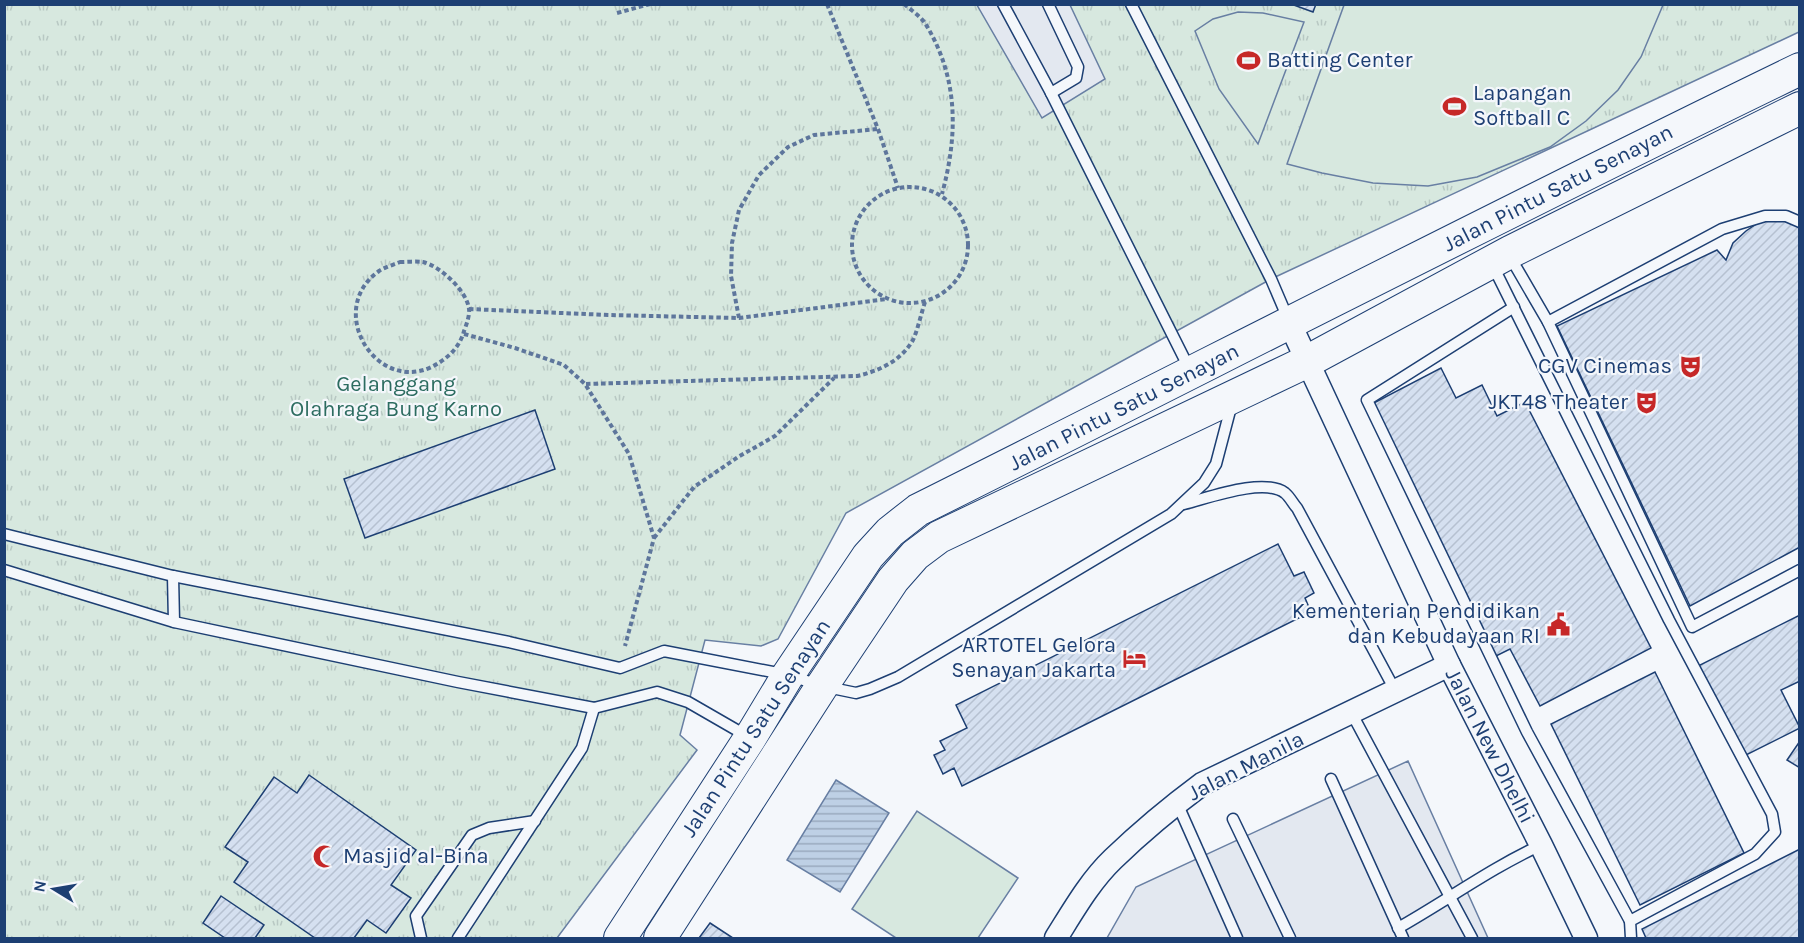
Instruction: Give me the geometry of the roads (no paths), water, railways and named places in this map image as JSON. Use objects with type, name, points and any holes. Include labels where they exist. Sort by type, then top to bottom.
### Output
[{"type":"main road","name":"Jalan Pintu Satu Senayan","points":[[660,939],[764,746],[788,675],[868,556],[890,532],[918,510],[1290,324],[1493,219],[1800,69]]},
{"type":"main road","points":[[1738,99],[1753,131]]},
{"type":"main road","name":"Jalan Pintu Satu Senayan","points":[[620,939],[764,746],[822,686],[893,580],[915,555],[939,537],[1234,398],[1308,361],[1500,256],[1800,108]]},
{"type":"main road","points":[[1493,219],[1500,256]]},
{"type":"street","name":"Jalan New Dhelhi","points":[[1290,324],[1449,665],[1541,844],[1586,939]]},
{"type":"street","name":"Jalan Manila","points":[[1056,939],[1076,904],[1111,860],[1202,784],[1449,665]]},
{"type":"lane","points":[[1003,4],[1051,93],[1192,373]]},
{"type":"lane","points":[[1048,4],[1078,67],[1076,78],[1051,93]]},
{"type":"lane","points":[[1131,4],[1271,279],[1290,324]]},
{"type":"lane","points":[[1548,322],[1722,229],[1765,216],[1786,216],[1800,222]]},
{"type":"lane","points":[[1500,256],[1514,307],[1670,620],[1772,814],[1775,832],[1755,854],[1630,921]]},
{"type":"lane","points":[[1500,256],[1516,267],[1548,322],[1692,627],[1800,570]]},
{"type":"lane","points":[[1514,307],[1367,400],[1527,732],[1630,921],[1631,939]]},
{"type":"lane","points":[[4,534],[173,576],[509,642],[620,668],[664,651],[788,675],[822,686],[856,693],[898,677],[1171,514],[1204,483],[1216,464],[1234,398]]},
{"type":"lane","points":[[1181,504],[1244,489],[1273,488],[1285,493],[1297,508],[1396,692]]},
{"type":"lane","points":[[4,570],[174,622],[458,682],[594,708],[657,692],[688,702],[764,746]]},
{"type":"lane","points":[[173,576],[174,622]]},
{"type":"lane","points":[[458,939],[582,748],[594,708]]},
{"type":"lane","points":[[1351,712],[1472,939]]},
{"type":"lane","points":[[1331,779],[1400,933],[1506,861],[1541,844]]},
{"type":"lane","points":[[1177,803],[1237,939]]},
{"type":"lane","points":[[1233,819],[1290,939]]},
{"type":"lane","points":[[421,939],[416,916],[472,835],[489,828],[535,821]]},
{"type":"water","points":[[836,780],[889,813],[840,892],[787,860]]},
{"type":"place","name":"Batting Center","points":[[1249,60]]},
{"type":"place","name":"Lapangan Softball C","points":[[1455,106]]},
{"type":"place","name":"CGV Cinemas","points":[[1690,366]]},
{"type":"place","name":"JKT48 Theater","points":[[1646,402]]},
{"type":"place","name":"Kementerian Pendidikan dan Kebudayaan RI","points":[[1558,624]]},
{"type":"place","name":"ARTOTEL Gelora Senayan Jakarta","points":[[1134,658]]},
{"type":"place","name":"Masjid al-Bina","points":[[325,856]]},
{"type":"park label","name":"Gelanggang Olahraga Bung Karno","points":[[396,396]]}]
